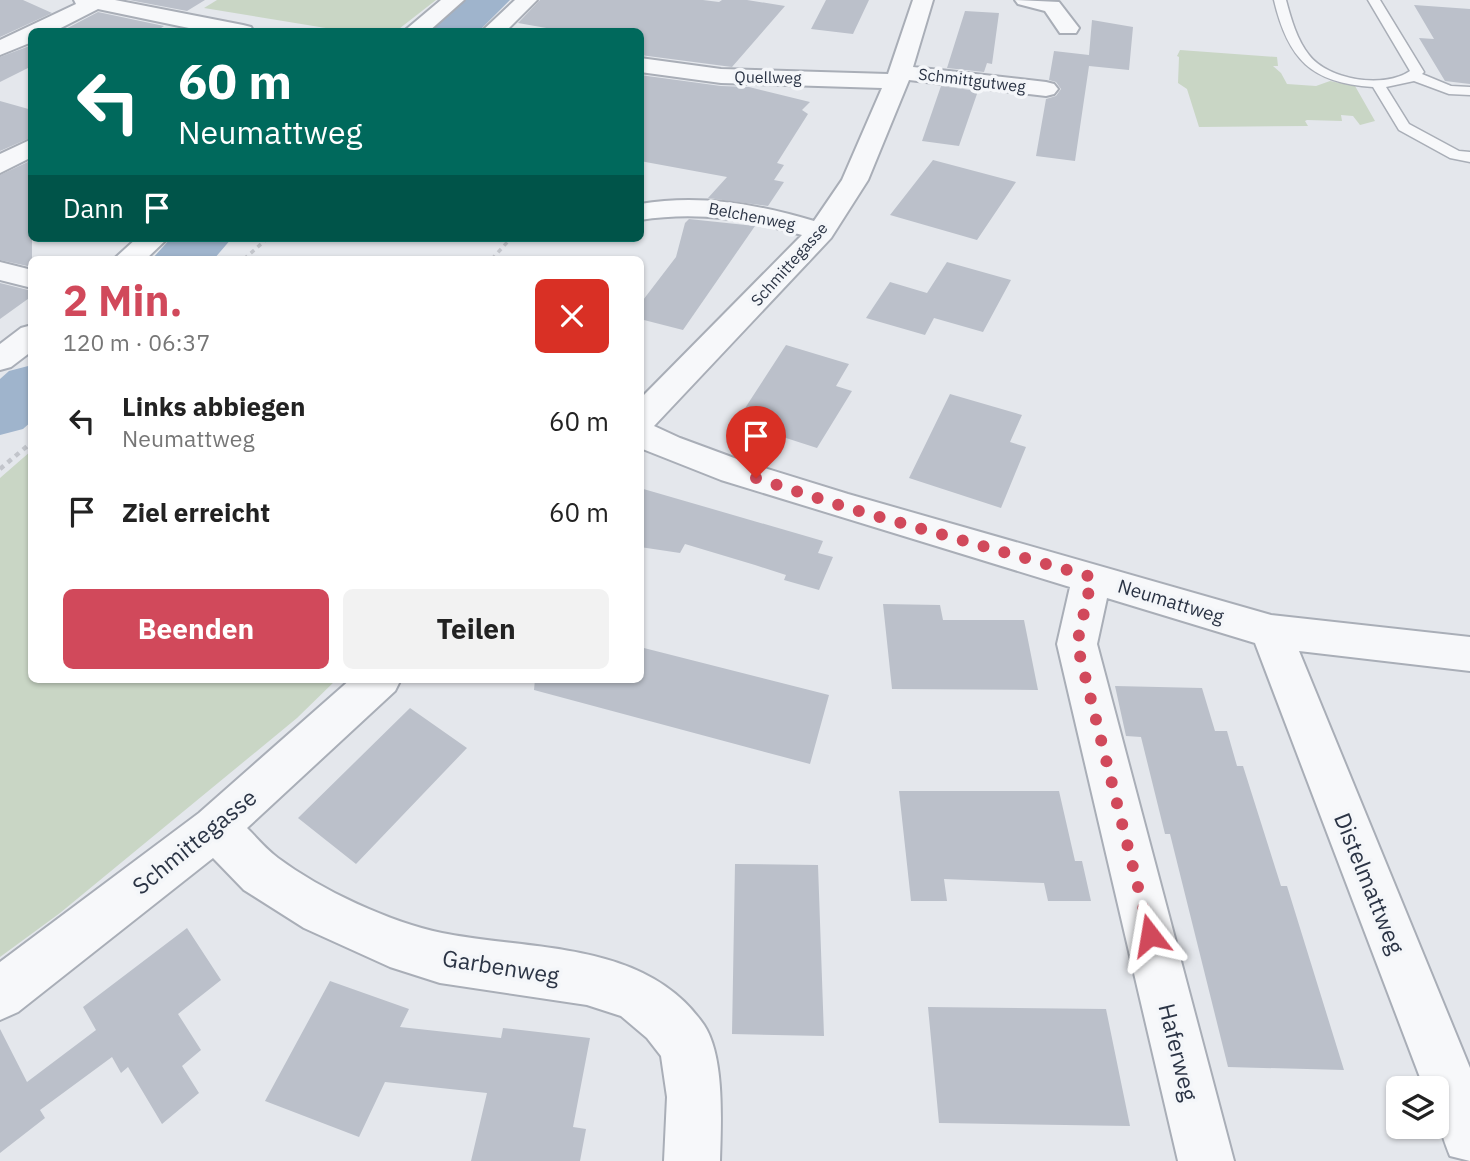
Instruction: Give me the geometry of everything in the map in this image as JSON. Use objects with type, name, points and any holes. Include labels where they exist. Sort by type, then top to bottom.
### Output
[{"type":"street","points":[[419,28],[454,0]]},
{"type":"street","points":[[496,28],[527,0]]},
{"type":"street","name":"Schmittegasse","points":[[644,416],[821,232],[855,180],[898,77],[923,0]]},
{"type":"street","points":[[1025,0],[1052,6],[1068,28]]},
{"type":"street","points":[[40,28],[89,1],[219,28]]},
{"type":"street","points":[[0,48],[28,34]]},
{"type":"street","name":"Quellweg","points":[[644,66],[721,76],[898,77]]},
{"type":"street","name":"Schmittgutweg","points":[[898,77],[1046,89]]},
{"type":"street","points":[[0,165],[28,148]]},
{"type":"street","name":"Belchenweg","points":[[644,211],[689,205],[721,207],[777,218],[821,232]]},
{"type":"street","points":[[132,256],[149,242]]},
{"type":"street","points":[[0,271],[28,278]]},
{"type":"street","points":[[0,360],[28,338]]},
{"type":"street","name":"Neumattweg","points":[[644,435],[707,461],[797,491],[1271,631],[1470,654]]},
{"type":"street","name":"Haferweg","points":[[1092,577],[1077,644],[1206,1161]]},
{"type":"street","name":"Distelmattweg","points":[[1271,631],[1466,1114]]},
{"type":"street","name":"Schmittegasse","points":[[0,993],[215,828],[376,683]]},
{"type":"street","name":"Garbenweg","points":[[215,828],[261,874],[321,911],[390,942],[440,958],[587,980],[636,995],[665,1020],[685,1045],[694,1097],[692,1161]]},
{"type":"lane","points":[[1280,0],[1304,58],[1310,65],[1332,76],[1377,83],[1395,83],[1414,76],[1449,90],[1468,92]]},
{"type":"lane","points":[[1374,0],[1417,72],[1414,76]]},
{"type":"lane","points":[[1377,83],[1404,127],[1455,155],[1470,157]]},
{"type":"path","points":[[247,256],[263,242]]},
{"type":"path","points":[[495,256],[507,242]]},
{"type":"path","points":[[0,469],[28,445]]},
{"type":"green space","points":[[217,0],[436,0],[400,28],[326,28],[204,8]]},
{"type":"green space","points":[[1180,50],[1277,57],[1278,66],[1273,66],[1287,84],[1316,86],[1330,81],[1355,86],[1375,121],[1360,125],[1353,116],[1341,115],[1342,121],[1307,120],[1305,121],[1308,126],[1199,127],[1187,89],[1178,83],[1177,56]]},
{"type":"green space","points":[[28,454],[28,683],[333,683],[297,718],[60,913],[0,957],[0,478]]},
{"type":"building","points":[[0,0],[23,0],[52,13],[0,37]]},
{"type":"building","points":[[129,0],[205,0],[187,11]]},
{"type":"building","points":[[540,0],[747,0],[785,6],[732,67],[644,56],[644,28],[546,28],[518,23]]},
{"type":"building","points":[[826,0],[869,0],[853,34],[811,29]]},
{"type":"building","points":[[1414,5],[1470,9],[1470,84],[1445,81],[1419,38],[1434,39]]},
{"type":"building","points":[[965,11],[999,13],[992,64],[987,63],[984,72],[947,68]]},
{"type":"building","points":[[98,12],[164,26],[161,28],[68,28]]},
{"type":"building","points":[[1092,20],[1133,27],[1129,70],[1089,66],[1075,161],[1036,156],[1046,99],[1056,96],[1061,89],[1056,82],[1049,80],[1054,51],[1089,55]]},
{"type":"building","points":[[28,46],[28,68],[0,82],[0,57]]},
{"type":"building","points":[[644,76],[749,87],[810,102],[802,110],[808,114],[777,163],[784,165],[774,180],[784,182],[768,206],[708,198],[727,177],[644,162]]},
{"type":"building","points":[[941,86],[978,91],[959,146],[922,141]]},
{"type":"building","points":[[0,101],[28,109],[28,139],[0,151]]},
{"type":"building","points":[[933,160],[1016,182],[977,240],[890,215]]},
{"type":"building","points":[[28,162],[28,242],[32,242],[32,256],[28,256],[28,266],[0,260],[0,175]]},
{"type":"building","points":[[689,219],[755,226],[683,330],[644,320],[644,299],[676,257],[685,223]]},
{"type":"building","points":[[947,262],[1011,280],[983,332],[934,318],[925,335],[866,318],[890,282],[927,293]]},
{"type":"building","points":[[0,283],[28,290],[28,299],[0,319]]},
{"type":"building","points":[[786,345],[849,364],[836,386],[852,391],[817,448],[736,422]]},
{"type":"building","points":[[950,394],[1022,415],[1010,442],[1026,447],[1001,508],[909,478]]},
{"type":"building","points":[[644,489],[823,541],[818,553],[833,557],[819,590],[784,580],[786,575],[685,544],[680,553],[644,548]]},
{"type":"building","points":[[883,604],[940,605],[943,620],[1024,620],[1038,690],[892,689]]},
{"type":"building","points":[[644,648],[829,695],[810,764],[534,690],[535,683],[644,683]]},
{"type":"building","points":[[1115,686],[1202,688],[1215,731],[1227,731],[1237,766],[1243,766],[1281,886],[1287,886],[1344,1070],[1228,1067],[1170,834],[1165,834],[1141,737],[1126,736]]},
{"type":"building","points":[[410,708],[467,748],[356,864],[298,818]]},
{"type":"building","points":[[899,791],[1059,791],[1075,861],[1082,861],[1091,901],[1048,901],[1044,883],[944,879],[947,901],[911,901]]},
{"type":"building","points":[[735,864],[818,865],[824,1036],[732,1034]]},
{"type":"building","points":[[187,928],[221,980],[178,1014],[201,1050],[182,1066],[199,1093],[162,1124],[128,1067],[121,1073],[112,1057],[40,1110],[45,1118],[0,1153],[0,1029],[27,1082],[96,1030],[83,1007]]},
{"type":"building","points":[[330,981],[409,1009],[400,1027],[501,1038],[503,1028],[590,1038],[573,1127],[586,1129],[580,1161],[471,1161],[487,1093],[385,1082],[359,1137],[265,1101]]},
{"type":"building","points":[[928,1007],[1106,1009],[1130,1126],[939,1123]]},
{"type":"waterway","points":[[457,28],[490,0]]},
{"type":"waterway","points":[[184,256],[200,242]]},
{"type":"waterway","points":[[0,413],[28,389]]},
{"type":"route","points":[[756,478],[848,508],[1092,577],[1077,644],[1150,935]]}]
